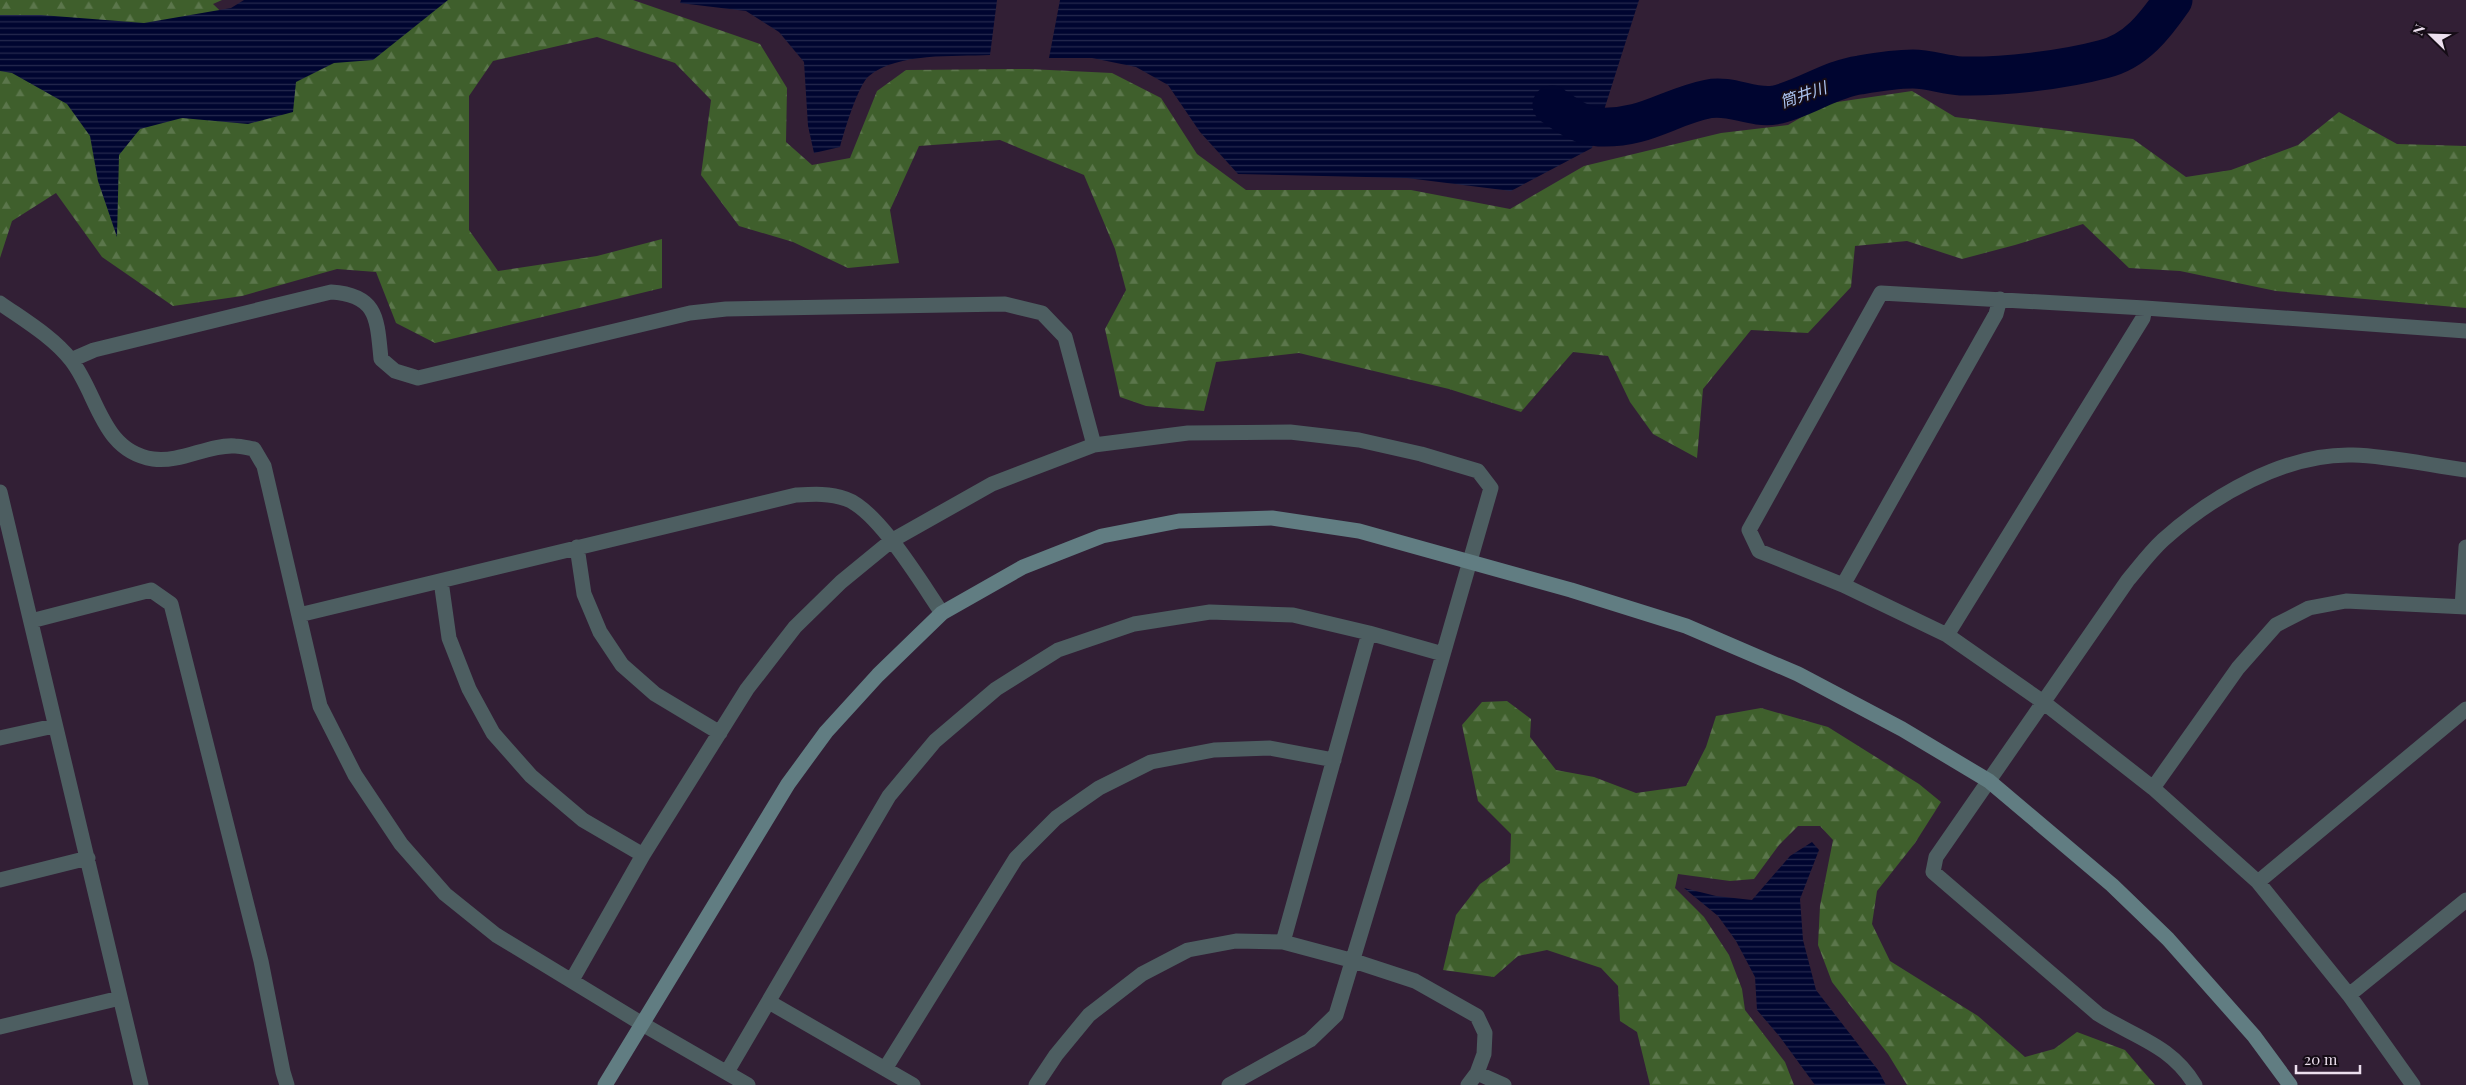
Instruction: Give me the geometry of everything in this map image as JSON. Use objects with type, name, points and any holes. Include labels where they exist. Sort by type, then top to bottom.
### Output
[{"type":"street","points":[[71,360],[94,350],[331,292],[346,293],[368,304],[377,322],[381,359],[395,371],[418,378],[690,313],[726,308],[1005,304],[1042,313],[1065,337],[1094,445]]},
{"type":"street","points":[[2413,1085],[2349,995],[2258,882],[2153,788],[2043,702],[1947,635],[1844,585],[1759,551],[1749,530],[1881,293],[2145,308],[2466,331]]},
{"type":"street","points":[[1844,585],[1996,314],[2000,299]]},
{"type":"street","points":[[0,303],[42,333],[71,360],[86,385],[106,428],[126,448],[152,459],[174,458],[234,446],[254,449],[264,466],[320,706],[355,775],[401,844],[452,900],[496,935],[644,1025],[748,1085]]},
{"type":"street","points":[[1947,635],[2143,318],[2145,308]]},
{"type":"street","points":[[572,980],[643,855],[747,689],[795,627],[841,582],[891,541],[992,484],[1094,445],[1188,433],[1290,432],[1359,440],[1421,454],[1478,471],[1491,488],[1354,962],[1336,1015],[1310,1040],[1229,1085]]},
{"type":"street","points":[[2195,1085],[2184,1066],[2162,1048],[2122,1029],[2098,1014],[1933,872],[1936,857],[2128,580],[2161,541],[2197,511],[2243,483],[2297,462],[2352,455],[2466,470]]},
{"type":"street","points":[[0,492],[54,726],[88,858],[141,1085]]},
{"type":"street","points":[[298,615],[796,495],[825,493],[848,499],[865,510],[891,541],[942,613]]},
{"type":"street","points":[[605,1085],[644,1025],[788,784],[820,740],[878,675],[942,613],[1023,567],[1102,536],[1179,521],[1272,518],[1359,530],[1571,590],[1694,629],[1798,674],[1902,729],[1989,781],[2112,885],[2168,939],[2254,1036],[2290,1085]]},
{"type":"street","points":[[577,547],[584,594],[600,632],[622,665],[656,694],[720,733]]},
{"type":"street","points":[[2153,788],[2238,668],[2276,625],[2309,608],[2346,601],[2464,607],[2466,548]]},
{"type":"street","points":[[441,580],[449,638],[469,689],[493,733],[531,776],[584,820],[643,855]]},
{"type":"street","points":[[31,621],[151,590],[171,604],[261,961],[283,1072],[288,1085]]},
{"type":"street","points":[[727,1072],[889,796],[942,734],[996,690],[1058,650],[1134,624],[1210,612],[1294,615],[1369,633],[1443,654]]},
{"type":"street","points":[[1283,942],[1369,633]]},
{"type":"street","points":[[2258,882],[2466,709]]},
{"type":"street","points":[[0,738],[54,726]]},
{"type":"street","points":[[886,1069],[1016,858],[1056,818],[1099,788],[1152,762],[1214,750],[1270,748],[1334,760]]},
{"type":"street","points":[[0,880],[88,858]]},
{"type":"street","points":[[2349,995],[2466,900]]},
{"type":"street","points":[[1036,1085],[1056,1055],[1089,1015],[1142,974],[1188,950],[1236,941],[1283,942],[1415,981],[1477,1016],[1485,1033],[1484,1054],[1472,1079],[1504,1085]]},
{"type":"street","points":[[0,1027],[120,998]]},
{"type":"street","points":[[769,1002],[913,1085]]},
{"type":"green space","points":[[0,0],[222,0],[213,4],[275,63],[436,0],[633,0],[760,44],[787,88],[786,142],[812,165],[850,158],[877,91],[906,70],[1029,69],[1112,73],[1161,98],[1197,154],[1246,190],[1411,190],[1510,209],[1584,166],[1721,133],[1788,125],[1824,104],[1912,91],[1955,117],[2133,139],[2186,177],[2231,170],[2298,145],[2339,112],[2397,144],[2466,146],[2466,308],[2276,291],[2180,271],[2129,268],[2083,224],[1962,259],[1907,241],[1855,246],[1851,287],[1808,333],[1751,330],[1703,389],[1697,458],[1653,434],[1630,402],[1608,356],[1573,352],[1521,412],[1449,389],[1299,353],[1216,362],[1204,411],[1146,406],[1120,397],[1105,329],[1126,290],[1115,249],[1084,175],[1000,140],[919,146],[890,210],[899,263],[848,268],[793,242],[739,226],[701,175],[711,100],[675,63],[597,37],[493,61],[469,96],[469,230],[498,271],[597,256],[662,239],[662,288],[435,343],[396,323],[376,272],[337,269],[242,296],[173,306],[102,257],[56,193],[12,221],[0,258]]},
{"type":"green space","points":[[1507,701],[1531,719],[1530,737],[1556,770],[1594,777],[1636,793],[1686,786],[1706,747],[1716,716],[1761,708],[1828,727],[1919,784],[1941,802],[1915,843],[1877,891],[1872,924],[1890,961],[1978,1016],[2025,1057],[2054,1049],[2077,1032],[2125,1050],[2155,1085],[1907,1085],[1888,1054],[1832,982],[1818,945],[1820,906],[1833,840],[1820,826],[1798,826],[1779,845],[1754,879],[1730,881],[1678,874],[1675,888],[1704,917],[1729,955],[1742,989],[1745,1010],[1785,1062],[1794,1085],[1650,1085],[1637,1032],[1620,1021],[1618,986],[1601,968],[1547,950],[1518,956],[1494,977],[1443,970],[1456,915],[1480,884],[1510,863],[1511,834],[1478,801],[1462,725],[1482,702]]},
{"type":"water","points":[[244,0],[448,0],[373,60],[334,63],[296,82],[293,112],[248,124],[182,118],[140,129],[119,155],[117,237],[98,181],[90,136],[67,104],[12,73],[0,71],[0,15],[41,15],[144,23],[231,8]]},
{"type":"water","points":[[681,0],[997,0],[990,55],[927,57],[911,59],[881,68],[869,76],[860,89],[840,147],[814,153],[808,126],[804,62],[779,32],[746,11],[680,3]]},
{"type":"water","points":[[1060,0],[1639,0],[1592,148],[1511,191],[1407,178],[1238,174],[1200,132],[1168,85],[1136,67],[1092,58],[1049,58]]},
{"type":"water","points":[[1812,842],[1819,850],[1800,899],[1803,940],[1816,990],[1878,1070],[1886,1085],[1815,1085],[1780,1037],[1757,1010],[1755,977],[1736,941],[1718,916],[1684,888],[1716,896],[1752,900],[1790,856]]},
{"type":"waterway","name":"筒井川","points":[[1552,105],[1586,125],[1615,127],[1630,125],[1708,99],[1725,98],[1758,105],[1775,105],[1849,77],[1886,71],[1919,69],[1961,76],[1978,76],[2014,74],[2070,66],[2104,59],[2126,50],[2152,28],[2173,0]]}]
